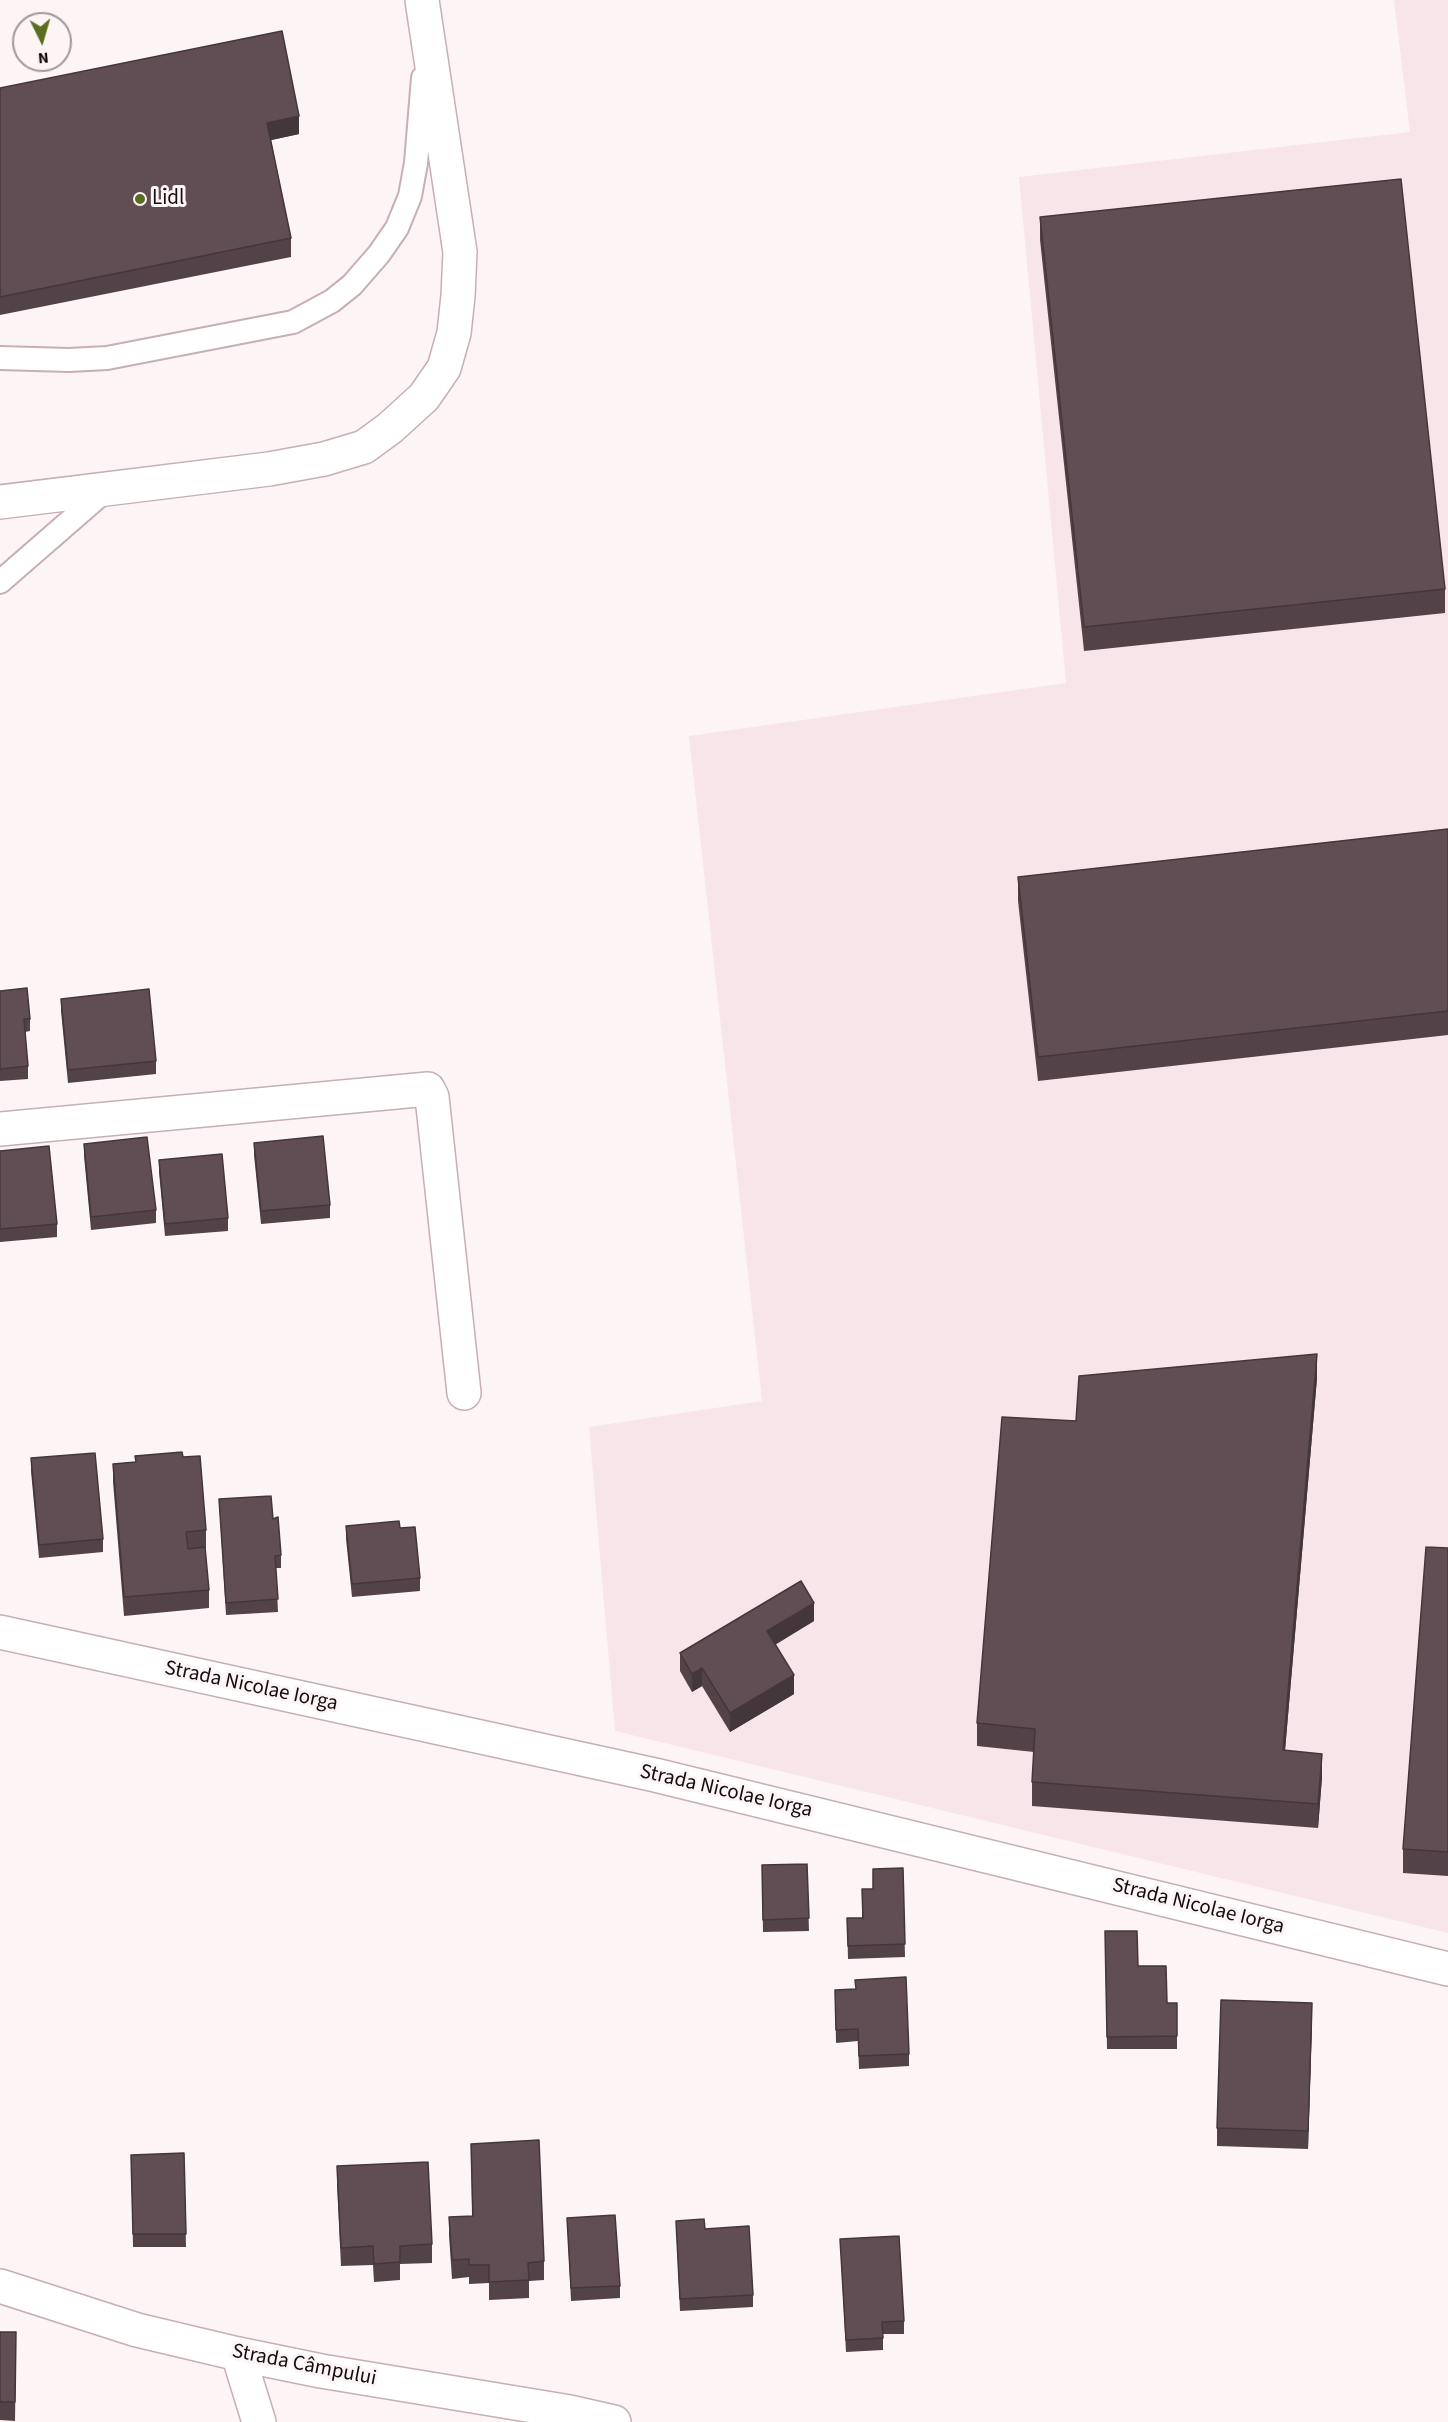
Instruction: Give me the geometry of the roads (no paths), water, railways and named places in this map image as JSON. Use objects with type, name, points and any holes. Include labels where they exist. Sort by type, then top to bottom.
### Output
[{"type":"street","points":[[0,502],[269,469],[324,459],[364,447],[390,428],[424,397],[444,368],[454,333],[460,252],[424,16]]},
{"type":"street","points":[[0,1129],[428,1089],[432,1097],[464,1393]]},
{"type":"street","name":"Strada Nicolae Iorga","points":[[0,1632],[656,1775],[1448,1969]]},
{"type":"street","name":"Strada Câmpului","points":[[0,2286],[137,2330],[238,2354],[321,2371],[570,2412],[614,2422]]},
{"type":"street","points":[[238,2354],[259,2422]]},
{"type":"lane","points":[[0,358],[69,360],[107,358],[293,322],[332,301],[352,285],[379,254],[397,228],[410,196],[416,163],[424,16]]},
{"type":"lane","points":[[0,582],[109,487]]},
{"type":"place","name":"Lidl","points":[[140,199]]}]
